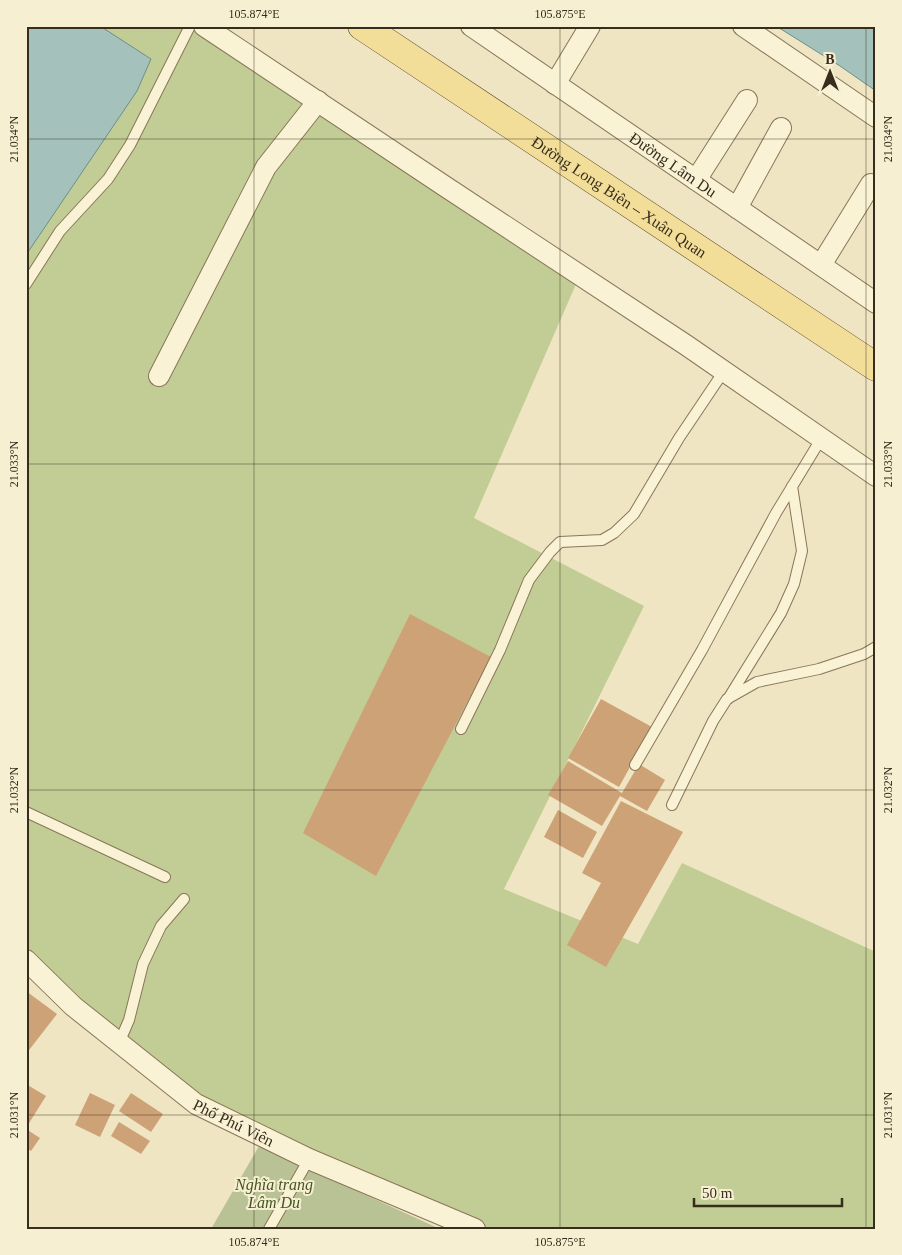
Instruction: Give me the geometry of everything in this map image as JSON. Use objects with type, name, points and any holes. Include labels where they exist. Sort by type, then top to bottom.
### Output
[{"type":"main road","name":"Đường Long Biên – Xuân Quan","points":[[362,26],[876,367]]},
{"type":"street","points":[[204,26],[678,340],[876,476]]},
{"type":"street","name":"Đường Lâm Du","points":[[471,26],[876,303]]},
{"type":"street","points":[[555,84],[590,26]]},
{"type":"street","points":[[743,26],[876,117]]},
{"type":"street","points":[[696,180],[747,100]]},
{"type":"street","points":[[159,376],[266,167],[318,101]]},
{"type":"street","points":[[737,208],[780,128]]},
{"type":"street","points":[[821,265],[871,184]]},
{"type":"street","name":"Phố Phú Viên","points":[[26,960],[73,1006],[196,1104],[309,1159],[475,1229]]},
{"type":"lane","points":[[26,284],[60,231],[108,179],[130,145],[190,26]]},
{"type":"lane","points":[[461,729],[500,650],[529,580],[560,542],[602,540],[614,533],[634,514],[679,438],[724,371]]},
{"type":"lane","points":[[635,765],[702,650],[776,512],[822,439]]},
{"type":"lane","points":[[672,805],[713,720],[780,613],[794,584],[802,551],[792,486]]},
{"type":"lane","points":[[727,699],[757,682],[819,669],[864,654],[876,647]]},
{"type":"lane","points":[[26,812],[165,877]]},
{"type":"lane","points":[[119,1042],[129,1020],[143,964],[161,926],[184,899]]},
{"type":"lane","points":[[269,1229],[309,1159]]},
{"type":"green space","points":[[26,26],[203,26],[580,275],[474,518],[644,606],[504,889],[638,944],[682,863],[876,952],[876,1229],[481,1229],[196,1104],[26,956]]},
{"type":"green space","name":"Nghĩa trang Lâm Du","points":[[259,1146],[440,1229],[211,1229]]},
{"type":"water","points":[[26,26],[100,26],[151,59],[137,91],[26,255]]},
{"type":"water","points":[[776,26],[876,26],[876,91],[840,66]]},
{"type":"building","points":[[410,614],[491,657],[376,876],[303,833]]},
{"type":"building","points":[[601,699],[652,727],[619,787],[568,758]]},
{"type":"building","points":[[568,761],[622,793],[639,764],[665,780],[647,811],[620,796],[602,826],[548,795]]},
{"type":"building","points":[[621,801],[683,832],[606,967],[567,945],[601,883],[582,873]]},
{"type":"building","points":[[558,810],[597,832],[583,858],[544,837]]},
{"type":"building","points":[[26,991],[57,1014],[26,1054]]},
{"type":"building","points":[[26,1084],[46,1096],[26,1128]]},
{"type":"building","points":[[90,1093],[115,1105],[100,1137],[75,1125]]},
{"type":"building","points":[[131,1093],[163,1114],[151,1132],[119,1111]]},
{"type":"building","points":[[119,1122],[150,1141],[141,1154],[111,1136]]},
{"type":"building","points":[[26,1129],[40,1138],[31,1151],[26,1148]]}]
